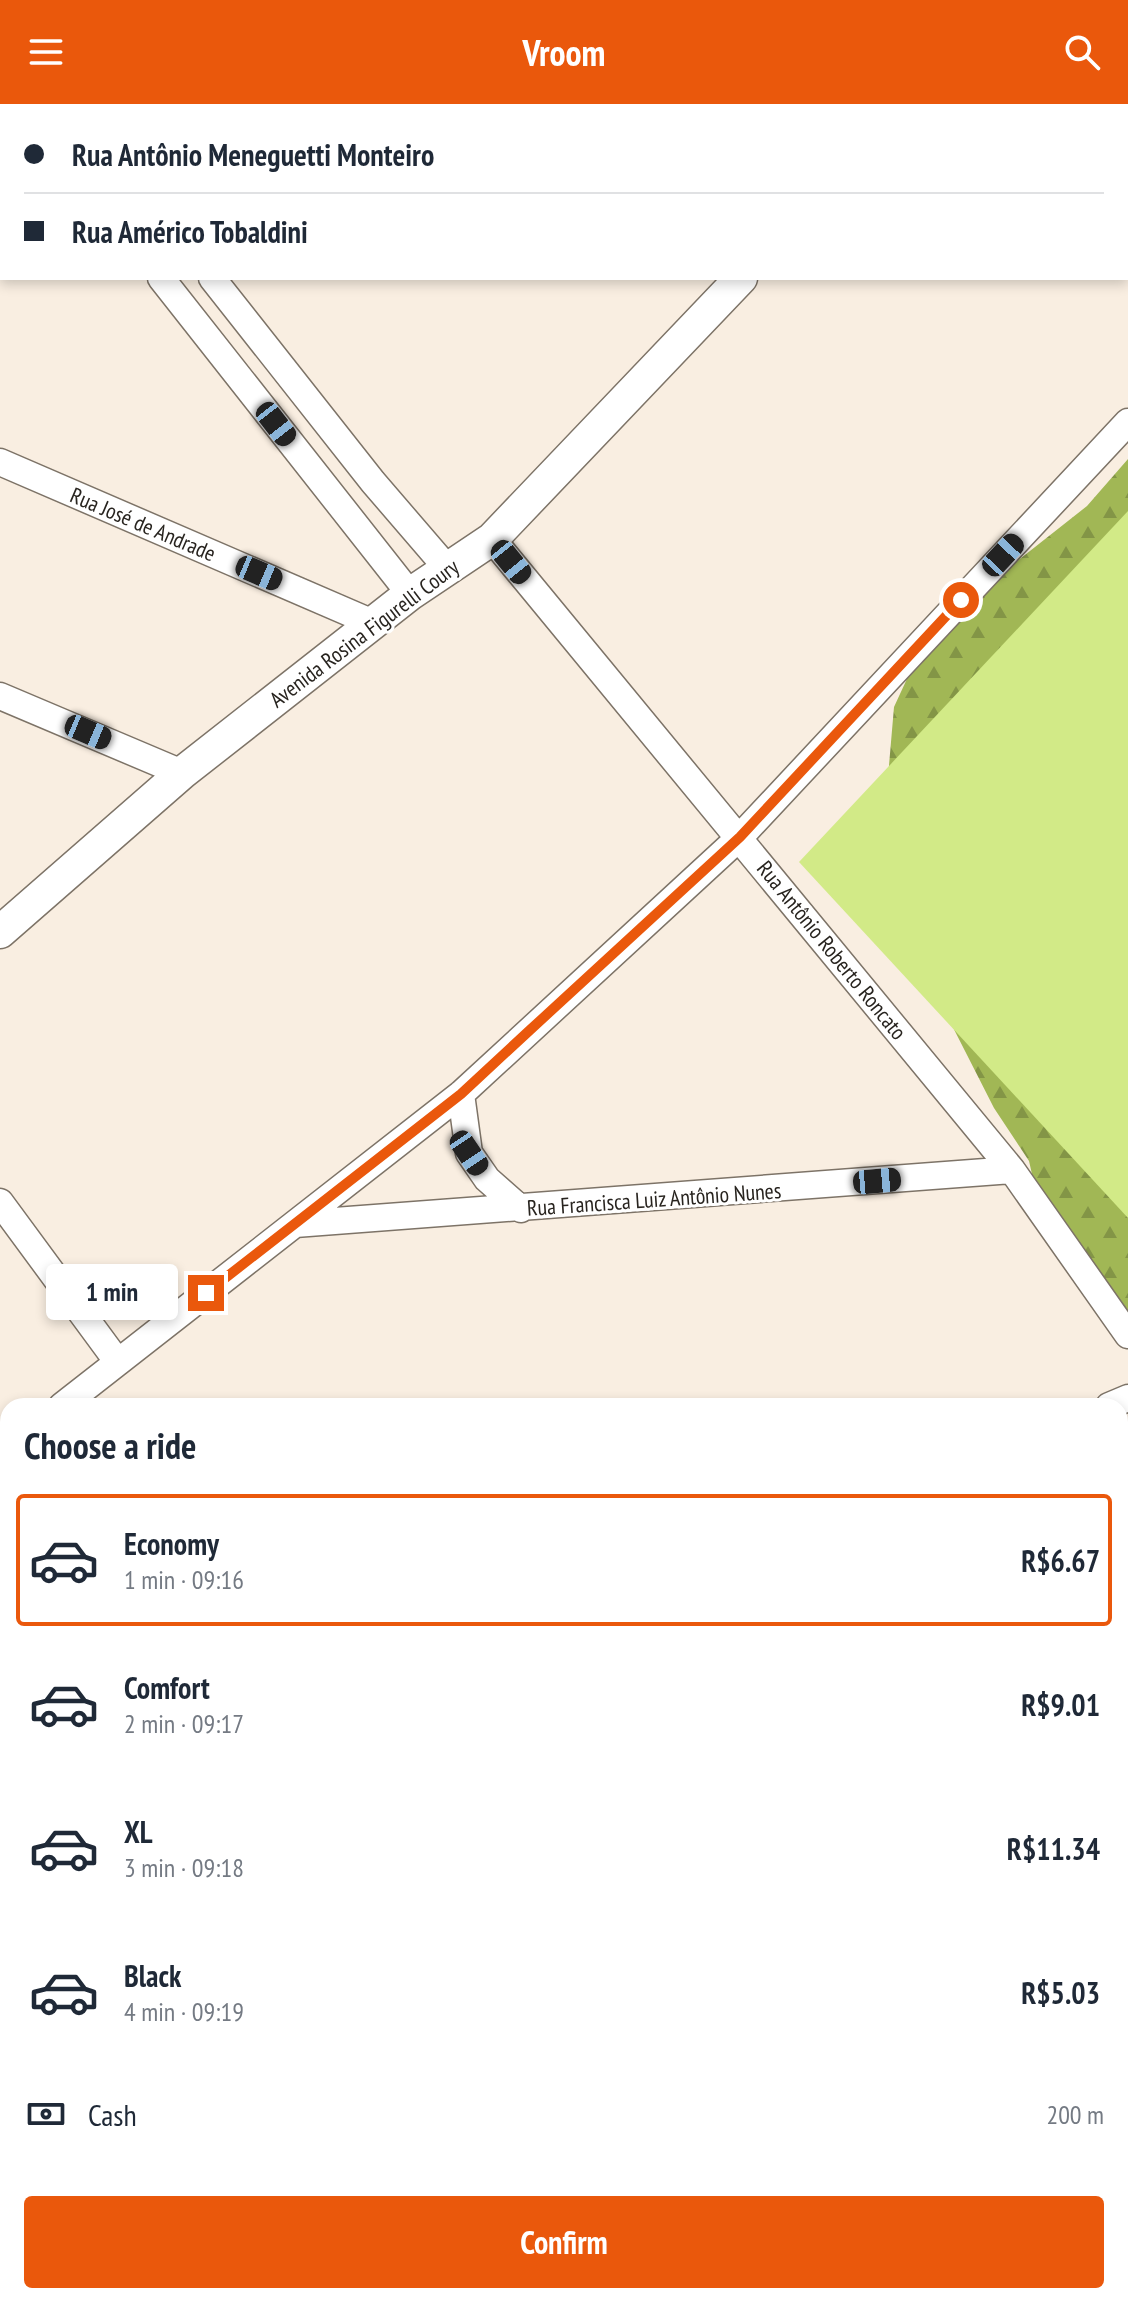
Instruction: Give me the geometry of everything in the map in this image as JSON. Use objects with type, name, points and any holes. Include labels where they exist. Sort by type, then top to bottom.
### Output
[{"type":"street","points":[[163,280],[410,594]]},
{"type":"street","points":[[214,280],[373,482],[447,568]]},
{"type":"street","name":"Avenida Rosina Figurelli Coury","points":[[0,932],[182,773],[410,594],[492,539],[739,280]]},
{"type":"street","points":[[76,1398],[117,1361],[461,1094],[740,837],[1128,422]]},
{"type":"street","name":"Rua José de Andrade","points":[[0,462],[373,623]]},
{"type":"street","name":"Rua Antônio Roberto Roncato","points":[[492,539],[1012,1170],[1128,1335]]},
{"type":"street","points":[[0,696],[182,773]]},
{"type":"street","points":[[461,1094],[469,1153],[487,1179],[521,1209]]},
{"type":"street","name":"Rua Francisca Luiz Antônio Nunes","points":[[295,1224],[1012,1170]]},
{"type":"street","points":[[0,1202],[117,1361]]},
{"type":"green space","points":[[1128,459],[1128,1343],[1042,1218],[1029,1161],[994,1108],[936,994],[888,777],[894,707],[923,644],[959,607],[1087,506]]},
{"type":"green space","points":[[1128,511],[1128,1218],[799,862]]},
{"type":"route","points":[[206,1293],[461,1094],[740,837],[961,600]]}]
